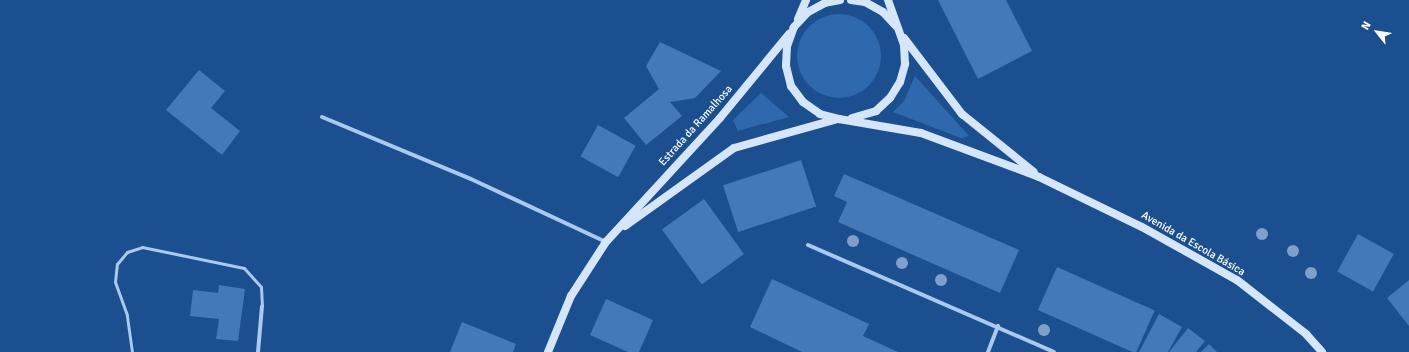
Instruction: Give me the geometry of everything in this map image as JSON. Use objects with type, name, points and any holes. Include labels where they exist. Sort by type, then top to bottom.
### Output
[{"type":"street","points":[[794,27],[806,0]]},
{"type":"street","name":"Avenida da Escola Básica","points":[[840,0],[825,2],[808,12],[794,27],[787,46],[786,66],[791,86],[803,102],[820,114],[840,119],[921,133],[1039,177],[1142,227],[1237,280],[1306,334],[1322,352]]},
{"type":"street","name":"Avenida da Escola Básica","points":[[851,0],[865,2],[883,12],[962,114],[1039,177]]},
{"type":"street","points":[[888,0],[896,28]]},
{"type":"street","name":"Estrada da Ramalhosa","points":[[548,352],[571,296],[608,239],[720,118],[794,27]]},
{"type":"street","name":"Avenida da Escola Básica","points":[[840,119],[858,118],[876,111],[897,88],[905,64],[904,45],[896,28]]},
{"type":"street","points":[[322,117],[471,179],[608,239]]},
{"type":"street","name":"Estrada da Ramalhosa","points":[[608,239],[734,148],[840,119]]},
{"type":"street","points":[[808,245],[998,326],[1054,352]]},
{"type":"street","points":[[258,352],[262,306]]},
{"type":"street","points":[[988,352],[998,326]]},
{"type":"lane","points":[[132,352],[127,315],[115,282],[116,264],[132,250],[142,247],[244,268],[261,287],[262,306]]},
{"type":"shaded area","points":[[839,14],[855,17],[869,26],[878,40],[881,56],[878,72],[869,86],[855,95],[839,98],[823,95],[809,86],[800,72],[797,56],[800,40],[809,26],[823,17]]},
{"type":"shaded area","points":[[915,76],[969,136],[961,138],[893,112],[904,101]]},
{"type":"shaded area","points":[[761,93],[789,117],[738,131],[733,120]]},
{"type":"building","points":[[938,0],[1006,0],[1032,51],[978,79]]},
{"type":"building","points":[[660,42],[721,71],[695,98],[670,102],[682,116],[646,145],[624,118],[659,89],[646,66]]},
{"type":"building","points":[[199,70],[225,91],[211,108],[240,131],[222,155],[166,110]]},
{"type":"building","points":[[598,125],[636,146],[618,177],[581,156]]},
{"type":"building","points":[[801,160],[816,207],[738,232],[723,185]]},
{"type":"building","points":[[844,174],[1019,250],[1000,293],[838,222],[847,202],[834,196]]},
{"type":"building","points":[[704,199],[744,254],[702,285],[662,230]]},
{"type":"building","points":[[1358,234],[1394,254],[1373,291],[1337,272]]},
{"type":"building","points":[[1057,267],[1155,311],[1136,352],[1132,352],[1038,310]]},
{"type":"building","points":[[772,279],[869,324],[863,336],[898,352],[802,352],[750,327]]},
{"type":"building","points":[[1409,280],[1409,326],[1387,298]]},
{"type":"building","points":[[219,285],[245,289],[238,341],[216,339],[219,319],[190,316],[193,290],[218,293]]},
{"type":"building","points":[[606,299],[653,320],[639,352],[628,352],[590,335]]},
{"type":"building","points":[[1159,314],[1182,327],[1168,352],[1139,352]]},
{"type":"building","points":[[462,322],[516,344],[513,352],[450,352]]},
{"type":"building","points":[[1188,328],[1205,341],[1196,352],[1169,352]]},
{"type":"building","points":[[1209,344],[1217,352],[1201,352]]}]
